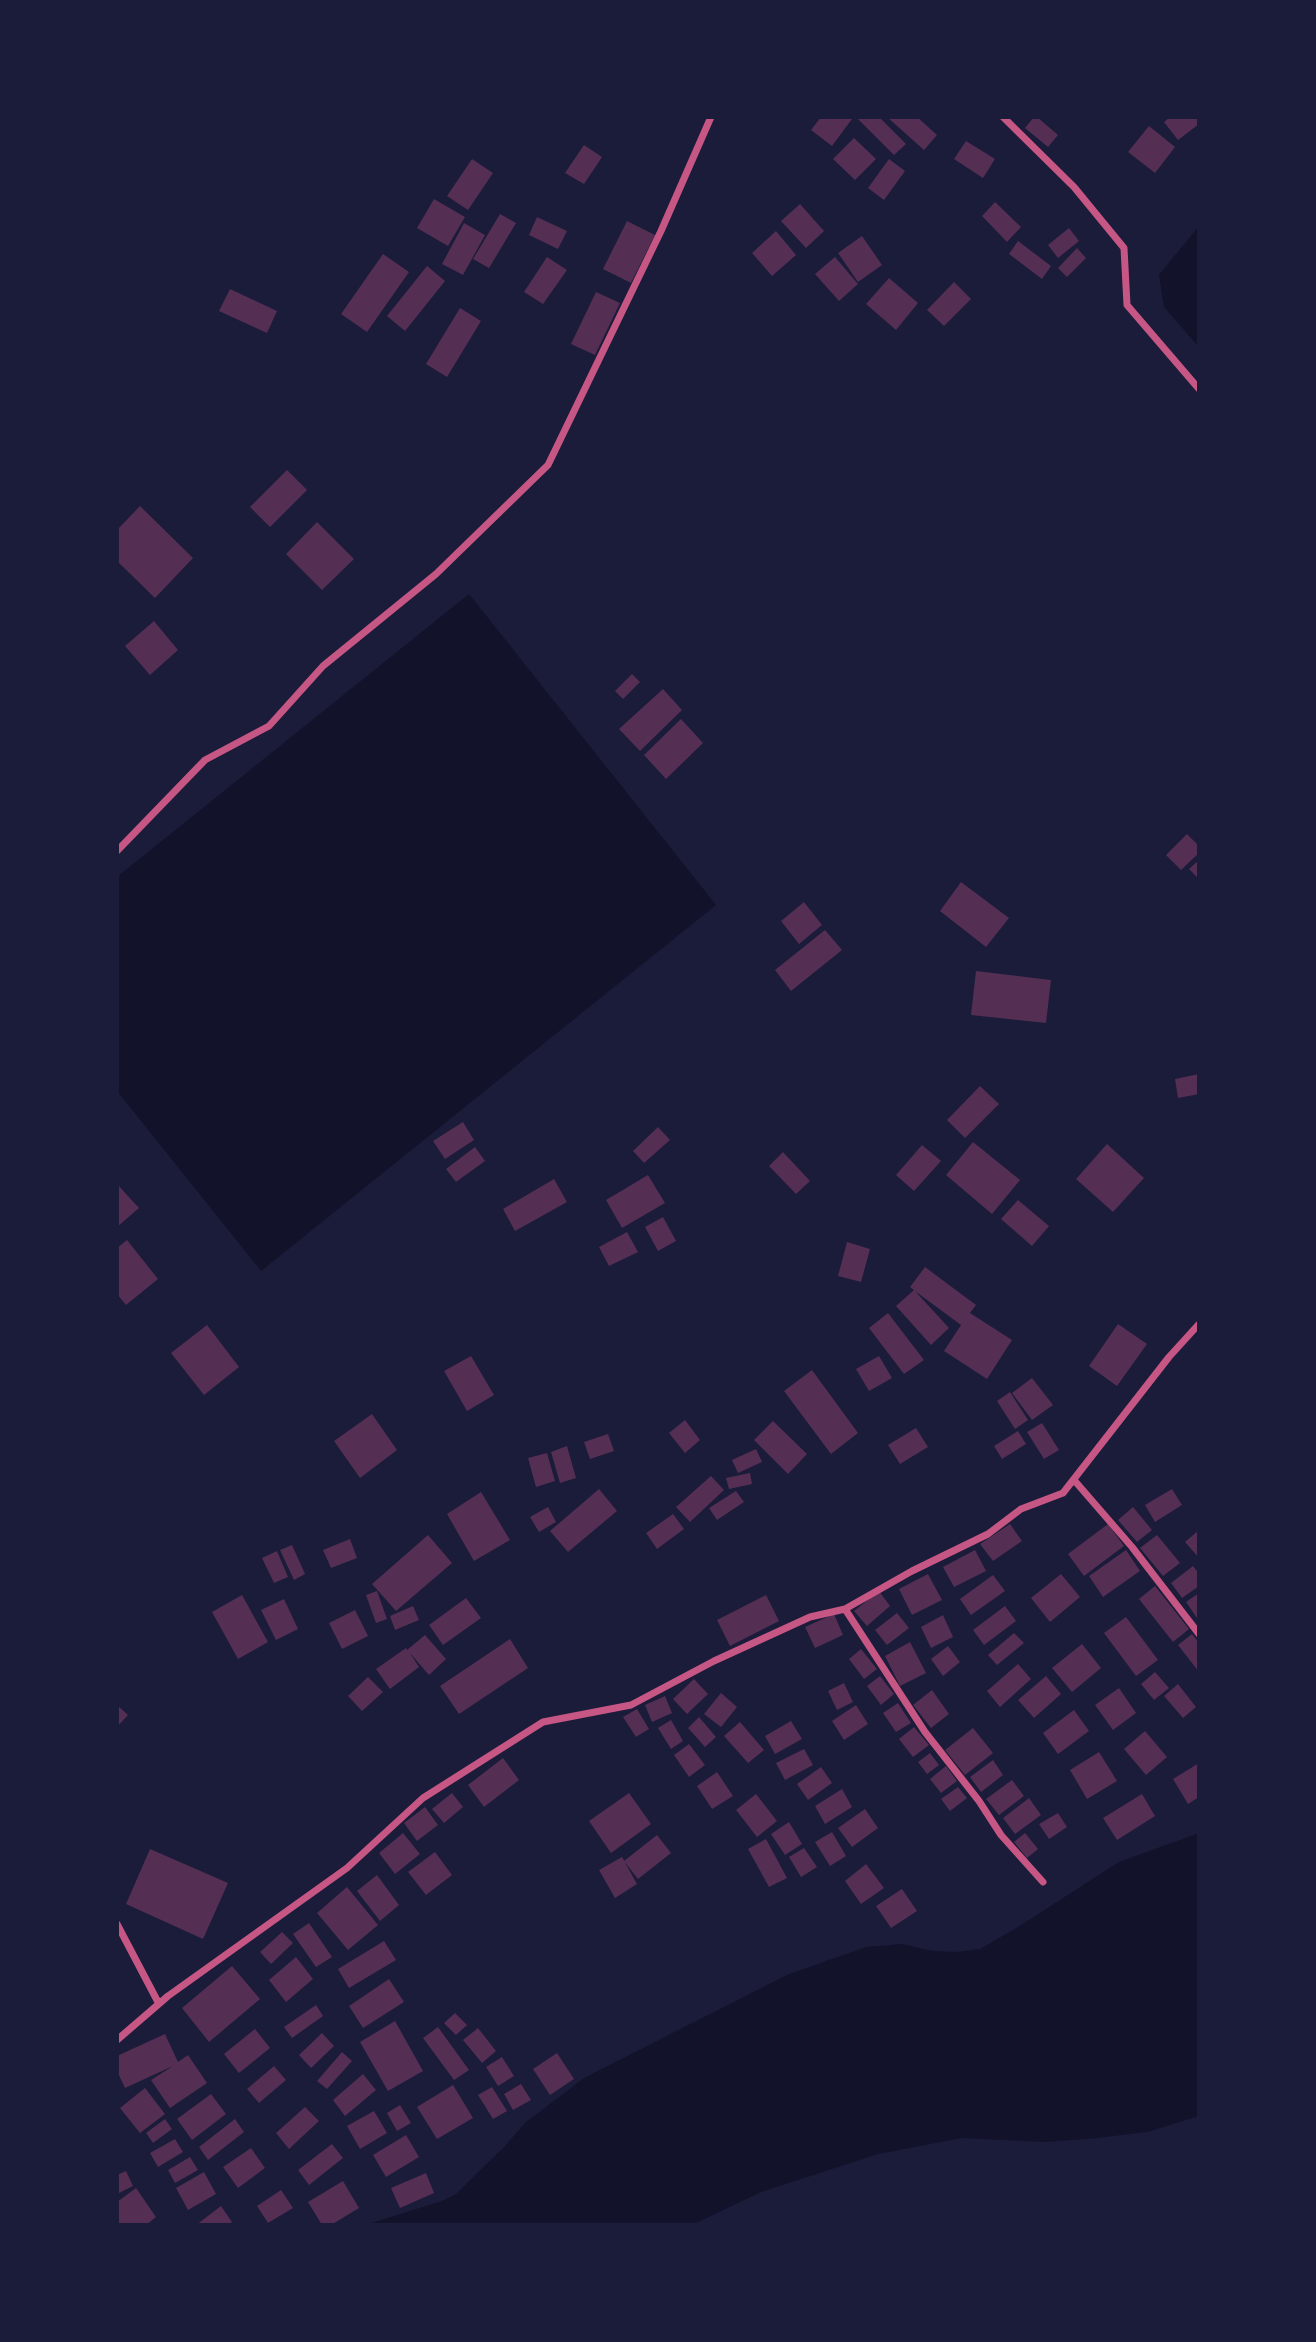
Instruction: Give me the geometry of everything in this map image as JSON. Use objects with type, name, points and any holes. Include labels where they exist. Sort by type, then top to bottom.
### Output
[{"type":"street","points":[[117,851],[205,760],[269,726],[323,666],[436,574],[548,465],[661,231],[711,117]]},
{"type":"street","points":[[1003,117],[1074,187],[1124,248],[1128,305],[1199,389]]},
{"type":"street","points":[[117,2040],[159,2004],[346,1868],[423,1798],[543,1722],[631,1704],[714,1661],[810,1617],[845,1609],[912,1571],[988,1534],[1021,1509],[1063,1493],[1169,1357],[1199,1324]]},
{"type":"street","points":[[1074,1480],[1132,1547],[1199,1634]]},
{"type":"street","points":[[845,1609],[925,1732],[979,1801],[1000,1835],[1043,1882]]},
{"type":"street","points":[[117,1924],[159,2004]]},
{"type":"shaded area","points":[[1199,226],[1199,347],[1164,307],[1159,275]]},
{"type":"shaded area","points":[[469,594],[716,905],[261,1271],[117,1091],[117,877]]},
{"type":"shaded area","points":[[1199,1833],[1199,2116],[1147,2132],[1097,2138],[1044,2142],[962,2138],[878,2154],[761,2192],[692,2225],[365,2225],[442,2201],[456,2194],[525,2123],[584,2078],[787,1975],[866,1947],[902,1944],[932,1951],[980,1949],[1119,1862]]},
{"type":"building","points":[[821,117],[852,119],[832,146],[811,130]]},
{"type":"building","points":[[879,117],[906,144],[894,155],[858,119]]},
{"type":"building","points":[[887,117],[917,117],[937,135],[924,150]]},
{"type":"building","points":[[1034,117],[1058,135],[1048,147],[1025,128]]},
{"type":"building","points":[[1170,117],[1199,117],[1199,124],[1178,140],[1164,122]]},
{"type":"building","points":[[1149,126],[1175,147],[1155,173],[1128,152]]},
{"type":"building","points":[[854,138],[876,159],[855,180],[833,159]]},
{"type":"building","points":[[966,141],[995,159],[983,178],[954,159]]},
{"type":"building","points":[[584,145],[602,157],[584,184],[565,173]]},
{"type":"building","points":[[472,159],[493,173],[468,210],[447,196]]},
{"type":"building","points":[[889,159],[905,171],[884,200],[868,188]]},
{"type":"building","points":[[434,199],[465,217],[448,246],[417,228]]},
{"type":"building","points":[[995,202],[1021,227],[1007,242],[982,216]]},
{"type":"building","points":[[800,204],[824,231],[806,248],[781,221]]},
{"type":"building","points":[[500,214],[516,223],[489,268],[473,259]]},
{"type":"building","points":[[537,217],[567,231],[558,249],[529,235]]},
{"type":"building","points":[[627,221],[655,235],[631,283],[603,269]]},
{"type":"building","points":[[464,223],[485,235],[463,275],[442,264]]},
{"type":"building","points":[[1069,228],[1079,241],[1058,258],[1048,245]]},
{"type":"building","points":[[776,231],[796,255],[772,276],[752,253]]},
{"type":"building","points":[[862,236],[882,265],[858,282],[838,253]]},
{"type":"building","points":[[1018,241],[1051,266],[1042,279],[1009,254]]},
{"type":"building","points":[[1077,248],[1086,258],[1067,277],[1058,268]]},
{"type":"building","points":[[383,254],[409,272],[367,332],[341,314]]},
{"type":"building","points":[[547,257],[567,270],[543,304],[524,292]]},
{"type":"building","points":[[835,257],[858,284],[839,301],[815,274]]},
{"type":"building","points":[[427,266],[445,281],[405,331],[387,316]]},
{"type":"building","points":[[889,278],[918,303],[896,330],[866,304]]},
{"type":"building","points":[[954,282],[971,299],[944,326],[927,310]]},
{"type":"building","points":[[230,289],[277,311],[267,333],[219,311]]},
{"type":"building","points":[[596,292],[620,303],[595,355],[571,344]]},
{"type":"building","points":[[460,308],[481,321],[447,377],[426,364]]},
{"type":"building","points":[[287,470],[307,490],[270,527],[250,507]]},
{"type":"building","points":[[140,506],[193,558],[155,598],[117,561],[117,530]]},
{"type":"building","points":[[317,522],[354,559],[322,590],[286,554]]},
{"type":"building","points":[[154,621],[178,650],[150,675],[125,646]]},
{"type":"building","points":[[632,674],[640,682],[623,699],[615,691]]},
{"type":"building","points":[[663,689],[682,710],[640,751],[619,729]]},
{"type":"building","points":[[681,719],[703,743],[666,779],[644,755]]},
{"type":"building","points":[[1187,834],[1199,846],[1199,853],[1181,870],[1166,855]]},
{"type":"building","points":[[1199,860],[1199,879],[1189,869]]},
{"type":"building","points":[[961,882],[1009,918],[986,947],[940,911]]},
{"type":"building","points":[[804,902],[822,925],[799,944],[781,921]]},
{"type":"building","points":[[825,930],[842,950],[791,991],[775,970]]},
{"type":"building","points":[[976,971],[1051,980],[1046,1023],[971,1015]]},
{"type":"building","points":[[1199,1074],[1199,1094],[1178,1098],[1175,1079]]},
{"type":"building","points":[[980,1086],[999,1104],[965,1138],[947,1120]]},
{"type":"building","points":[[463,1122],[474,1140],[445,1159],[433,1141]]},
{"type":"building","points":[[658,1127],[670,1140],[644,1163],[633,1151]]},
{"type":"building","points":[[973,1142],[1020,1180],[992,1214],[946,1175]]},
{"type":"building","points":[[1107,1144],[1144,1178],[1113,1212],[1076,1179]]},
{"type":"building","points":[[922,1145],[941,1161],[914,1191],[896,1175]]},
{"type":"building","points":[[475,1147],[485,1161],[456,1182],[446,1169]]},
{"type":"building","points":[[783,1152],[810,1181],[796,1194],[769,1166]]},
{"type":"building","points":[[648,1175],[665,1203],[622,1228],[606,1200]]},
{"type":"building","points":[[554,1179],[567,1202],[515,1231],[503,1209]]},
{"type":"building","points":[[117,1184],[139,1208],[117,1227]]},
{"type":"building","points":[[1018,1200],[1049,1226],[1032,1246],[1001,1219]]},
{"type":"building","points":[[663,1217],[676,1241],[658,1251],[645,1227]]},
{"type":"building","points":[[627,1232],[638,1252],[609,1266],[599,1247]]},
{"type":"building","points":[[127,1240],[158,1279],[126,1305],[117,1294],[117,1248]]},
{"type":"building","points":[[847,1242],[870,1249],[861,1282],[838,1276]]},
{"type":"building","points":[[925,1267],[976,1305],[970,1313],[1012,1340],[987,1379],[944,1351],[961,1325],[915,1291],[949,1328],[931,1345],[896,1306],[914,1290],[910,1287]]},
{"type":"building","points":[[888,1313],[924,1360],[904,1374],[869,1328]]},
{"type":"building","points":[[1118,1324],[1147,1344],[1117,1386],[1089,1366]]},
{"type":"building","points":[[207,1325],[239,1367],[204,1395],[171,1353]]},
{"type":"building","points":[[471,1356],[494,1395],[467,1411],[444,1371]]},
{"type":"building","points":[[879,1356],[892,1378],[869,1391],[856,1369]]},
{"type":"building","points":[[812,1370],[858,1433],[831,1454],[784,1391]]},
{"type":"building","points":[[1032,1378],[1053,1405],[1032,1420],[1012,1393]]},
{"type":"building","points":[[1010,1392],[1028,1420],[1015,1429],[997,1401]]},
{"type":"building","points":[[372,1414],[397,1450],[360,1478],[334,1441]]},
{"type":"building","points":[[685,1420],[700,1440],[685,1453],[669,1433]]},
{"type":"building","points":[[773,1421],[807,1454],[788,1474],[754,1440]]},
{"type":"building","points":[[1042,1423],[1059,1450],[1044,1459],[1027,1432]]},
{"type":"building","points":[[916,1428],[928,1447],[900,1464],[888,1445]]},
{"type":"building","points":[[1018,1431],[1026,1444],[1002,1459],[994,1446]]},
{"type":"building","points":[[608,1434],[614,1451],[590,1459],[584,1442]]},
{"type":"building","points":[[567,1446],[576,1478],[560,1483],[551,1452]]},
{"type":"building","points":[[756,1449],[762,1462],[738,1473],[732,1460]]},
{"type":"building","points":[[547,1453],[555,1481],[536,1487],[528,1458]]},
{"type":"building","points":[[750,1473],[752,1484],[729,1489],[726,1478]]},
{"type":"building","points":[[711,1476],[724,1490],[690,1522],[676,1507]]},
{"type":"building","points":[[599,1489],[617,1511],[568,1552],[550,1531]]},
{"type":"building","points":[[1172,1489],[1182,1505],[1155,1522],[1145,1505]]},
{"type":"building","points":[[736,1491],[744,1502],[717,1520],[709,1508]]},
{"type":"building","points":[[481,1492],[510,1540],[474,1561],[447,1514]]},
{"type":"building","points":[[548,1507],[556,1522],[539,1532],[530,1517]]},
{"type":"building","points":[[1133,1507],[1152,1530],[1137,1542],[1118,1520]]},
{"type":"building","points":[[673,1514],[684,1529],[657,1549],[646,1533]]},
{"type":"building","points":[[1010,1524],[1022,1541],[993,1561],[980,1544]]},
{"type":"building","points":[[1108,1524],[1124,1546],[1084,1576],[1068,1554]]},
{"type":"building","points":[[1199,1530],[1199,1558],[1185,1542]]},
{"type":"building","points":[[428,1535],[452,1563],[396,1611],[372,1584]]},
{"type":"building","points":[[1157,1535],[1180,1563],[1163,1576],[1140,1548]]},
{"type":"building","points":[[350,1539],[357,1558],[331,1568],[323,1550]]},
{"type":"building","points":[[292,1545],[305,1574],[294,1580],[280,1550]]},
{"type":"building","points":[[975,1550],[986,1571],[954,1587],[943,1567]]},
{"type":"building","points":[[1126,1550],[1140,1571],[1103,1597],[1089,1576]]},
{"type":"building","points":[[277,1551],[288,1577],[274,1583],[262,1558]]},
{"type":"building","points":[[1193,1566],[1199,1574],[1199,1586],[1182,1598],[1171,1583]]},
{"type":"building","points":[[928,1574],[942,1600],[912,1615],[899,1589]]},
{"type":"building","points":[[1061,1574],[1080,1597],[1050,1622],[1031,1598]]},
{"type":"building","points":[[993,1575],[1005,1591],[971,1615],[960,1599]]},
{"type":"building","points":[[1155,1586],[1189,1629],[1173,1642],[1139,1599]]},
{"type":"building","points":[[377,1591],[387,1619],[376,1623],[366,1595]]},
{"type":"building","points":[[879,1591],[890,1606],[867,1626],[854,1611]]},
{"type":"building","points":[[1199,1593],[1199,1616],[1197,1618],[1186,1602]]},
{"type":"building","points":[[242,1595],[268,1642],[238,1659],[212,1612]]},
{"type":"building","points":[[766,1595],[779,1621],[730,1646],[717,1620]]},
{"type":"building","points":[[466,1598],[481,1618],[443,1645],[429,1625]]},
{"type":"building","points":[[284,1599],[298,1629],[276,1640],[261,1610]]},
{"type":"building","points":[[413,1606],[419,1620],[395,1630],[390,1616]]},
{"type":"building","points":[[1005,1606],[1016,1621],[984,1645],[973,1630]]},
{"type":"building","points":[[355,1610],[368,1636],[342,1649],[329,1623]]},
{"type":"building","points":[[897,1613],[909,1628],[887,1645],[875,1630]]},
{"type":"building","points":[[834,1614],[843,1635],[815,1648],[805,1627]]},
{"type":"building","points":[[943,1615],[953,1637],[931,1648],[921,1627]]},
{"type":"building","points":[[1126,1617],[1158,1660],[1136,1676],[1104,1633]]},
{"type":"building","points":[[1014,1633],[1024,1643],[997,1665],[988,1655]]},
{"type":"building","points":[[1192,1634],[1199,1643],[1199,1672],[1178,1645]]},
{"type":"building","points":[[425,1635],[446,1659],[429,1675],[410,1653],[419,1667],[390,1689],[376,1669]]},
{"type":"building","points":[[510,1639],[528,1668],[459,1714],[440,1686]]},
{"type":"building","points":[[910,1642],[926,1673],[900,1686],[885,1656]]},
{"type":"building","points":[[1082,1644],[1101,1668],[1072,1692],[1052,1668]]},
{"type":"building","points":[[948,1646],[960,1662],[943,1676],[931,1659]]},
{"type":"building","points":[[861,1649],[877,1669],[864,1679],[849,1659]]},
{"type":"building","points":[[1018,1664],[1031,1679],[1000,1707],[987,1691]]},
{"type":"building","points":[[1155,1672],[1169,1688],[1154,1700],[1141,1684]]},
{"type":"building","points":[[880,1676],[894,1694],[881,1705],[867,1686]]},
{"type":"building","points":[[1046,1676],[1061,1694],[1034,1718],[1018,1700]]},
{"type":"building","points":[[368,1677],[383,1692],[362,1711],[348,1696]]},
{"type":"building","points":[[694,1679],[708,1694],[687,1714],[673,1699]]},
{"type":"building","points":[[844,1683],[853,1702],[837,1710],[828,1691]]},
{"type":"building","points":[[1178,1684],[1196,1707],[1183,1718],[1164,1696]]},
{"type":"building","points":[[1119,1688],[1136,1713],[1113,1730],[1095,1705]]},
{"type":"building","points":[[932,1690],[949,1714],[931,1728],[913,1705]]},
{"type":"building","points":[[721,1693],[737,1707],[721,1727],[704,1714]]},
{"type":"building","points":[[665,1696],[672,1713],[652,1722],[645,1705]]},
{"type":"building","points":[[898,1703],[911,1723],[896,1732],[883,1713]]},
{"type":"building","points":[[117,1705],[128,1715],[117,1727]]},
{"type":"building","points":[[856,1705],[868,1724],[844,1740],[832,1721]]},
{"type":"building","points":[[637,1709],[649,1729],[636,1737],[623,1717]]},
{"type":"building","points":[[1074,1710],[1089,1731],[1058,1754],[1043,1733]]},
{"type":"building","points":[[699,1717],[716,1737],[705,1747],[688,1728]]},
{"type":"building","points":[[671,1720],[683,1741],[671,1749],[658,1728]]},
{"type":"building","points":[[791,1721],[802,1739],[775,1754],[765,1736]]},
{"type":"building","points":[[740,1722],[764,1750],[748,1763],[724,1736]]},
{"type":"building","points":[[914,1727],[929,1745],[913,1757],[899,1739]]},
{"type":"building","points":[[973,1728],[993,1753],[965,1775],[945,1750]]},
{"type":"building","points":[[1145,1731],[1167,1757],[1146,1775],[1124,1749]]},
{"type":"building","points":[[689,1744],[705,1765],[689,1777],[674,1755]]},
{"type":"building","points":[[804,1749],[813,1765],[785,1780],[776,1763]]},
{"type":"building","points":[[1099,1752],[1117,1781],[1087,1799],[1070,1770]]},
{"type":"building","points":[[930,1753],[939,1765],[927,1774],[918,1762]]},
{"type":"building","points":[[503,1758],[519,1780],[484,1807],[468,1785]]},
{"type":"building","points":[[993,1760],[1003,1775],[981,1792],[970,1777]]},
{"type":"building","points":[[1199,1763],[1199,1797],[1188,1804],[1173,1779]]},
{"type":"building","points":[[946,1766],[957,1781],[941,1793],[930,1779]]},
{"type":"building","points":[[821,1767],[832,1783],[808,1800],[797,1784]]},
{"type":"building","points":[[717,1772],[733,1796],[712,1809],[697,1786]]},
{"type":"building","points":[[1012,1780],[1024,1796],[999,1815],[986,1799]]},
{"type":"building","points":[[958,1787],[967,1798],[950,1811],[941,1799]]},
{"type":"building","points":[[842,1789],[852,1807],[825,1824],[815,1806]]},
{"type":"building","points":[[452,1793],[463,1807],[444,1823],[432,1809]]},
{"type":"building","points":[[629,1793],[651,1824],[611,1853],[589,1821]]},
{"type":"building","points":[[756,1794],[777,1821],[757,1837],[736,1810]]},
{"type":"building","points":[[1142,1794],[1155,1816],[1117,1840],[1103,1818]]},
{"type":"building","points":[[1029,1798],[1041,1815],[1015,1834],[1003,1818]]},
{"type":"building","points":[[425,1807],[438,1825],[417,1841],[404,1823]]},
{"type":"building","points":[[865,1809],[878,1828],[852,1847],[838,1828]]},
{"type":"building","points":[[1058,1813],[1067,1827],[1049,1839],[1039,1824]]},
{"type":"building","points":[[789,1822],[802,1844],[785,1855],[771,1834]]},
{"type":"building","points":[[832,1832],[846,1856],[830,1866],[815,1842]]},
{"type":"building","points":[[403,1833],[420,1854],[395,1874],[379,1853]]},
{"type":"building","points":[[1025,1833],[1038,1849],[1027,1858],[1014,1842]]},
{"type":"building","points":[[657,1835],[671,1853],[638,1879],[624,1861]]},
{"type":"building","points":[[766,1839],[787,1878],[769,1887],[748,1849]]},
{"type":"building","points":[[804,1848],[817,1867],[801,1877],[789,1857]]},
{"type":"building","points":[[150,1849],[228,1883],[203,1939],[126,1904]]},
{"type":"building","points":[[435,1852],[452,1875],[426,1895],[408,1872]]},
{"type":"building","points":[[622,1857],[637,1884],[615,1898],[599,1870]]},
{"type":"building","points":[[866,1864],[884,1888],[861,1904],[845,1881]]},
{"type":"building","points":[[377,1875],[399,1905],[380,1921],[357,1891]]},
{"type":"building","points":[[347,1887],[378,1925],[348,1950],[317,1913]]},
{"type":"building","points":[[902,1889],[917,1911],[891,1928],[876,1906]]},
{"type":"building","points":[[309,1923],[332,1957],[316,1967],[293,1934]]},
{"type":"building","points":[[282,1932],[293,1943],[271,1964],[260,1952]]},
{"type":"building","points":[[384,1941],[396,1960],[349,1988],[338,1969]]},
{"type":"building","points":[[296,1957],[313,1979],[286,2002],[269,1980]]},
{"type":"building","points":[[232,1966],[260,1999],[209,2042],[182,2008]]},
{"type":"building","points":[[389,1979],[404,2002],[363,2028],[349,2006]]},
{"type":"building","points":[[316,2005],[323,2016],[292,2038],[284,2027]]},
{"type":"building","points":[[455,2013],[467,2025],[456,2035],[444,2023]]},
{"type":"building","points":[[395,2021],[423,2071],[388,2091],[360,2042]]},
{"type":"building","points":[[438,2027],[469,2070],[454,2080],[423,2038]]},
{"type":"building","points":[[478,2028],[496,2051],[482,2063],[463,2040]]},
{"type":"building","points":[[255,2029],[270,2048],[239,2073],[224,2054]]},
{"type":"building","points":[[322,2033],[334,2046],[311,2068],[299,2055]]},
{"type":"building","points":[[165,2034],[178,2062],[188,2055],[207,2083],[170,2108],[151,2080],[173,2066],[125,2088],[117,2071],[117,2056]]},
{"type":"building","points":[[342,2052],[352,2061],[327,2089],[317,2081]]},
{"type":"building","points":[[557,2053],[574,2079],[550,2095],[533,2069]]},
{"type":"building","points":[[502,2057],[514,2076],[498,2086],[486,2067]]},
{"type":"building","points":[[274,2066],[286,2080],[259,2103],[247,2089]]},
{"type":"building","points":[[363,2074],[376,2090],[345,2116],[333,2100]]},
{"type":"building","points":[[521,2084],[531,2100],[513,2110],[504,2094]]},
{"type":"building","points":[[453,2085],[473,2118],[437,2139],[417,2107]]},
{"type":"building","points":[[492,2087],[507,2111],[493,2119],[478,2095]]},
{"type":"building","points":[[145,2088],[165,2114],[140,2133],[120,2108]]},
{"type":"building","points":[[211,2094],[226,2114],[192,2140],[177,2119]]},
{"type":"building","points":[[400,2105],[411,2123],[397,2131],[387,2113]]},
{"type":"building","points":[[305,2107],[319,2121],[289,2149],[276,2133]]},
{"type":"building","points":[[374,2111],[387,2133],[360,2149],[347,2126]]},
{"type":"building","points":[[165,2119],[172,2129],[153,2143],[146,2133]]},
{"type":"building","points":[[235,2119],[244,2132],[208,2160],[199,2147]]},
{"type":"building","points":[[406,2135],[419,2157],[386,2177],[373,2155]]},
{"type":"building","points":[[175,2139],[183,2152],[158,2167],[150,2153]]},
{"type":"building","points":[[332,2144],[343,2158],[309,2185],[298,2170]]},
{"type":"building","points":[[251,2148],[265,2168],[238,2188],[223,2167]]},
{"type":"building","points":[[190,2157],[198,2170],[175,2183],[168,2170]]},
{"type":"building","points":[[126,2171],[133,2186],[117,2194],[117,2175]]},
{"type":"building","points":[[204,2172],[216,2194],[188,2210],[176,2188]]},
{"type":"building","points":[[426,2173],[434,2193],[400,2208],[391,2188]]},
{"type":"building","points":[[343,2181],[359,2208],[331,2225],[322,2225],[308,2202]]},
{"type":"building","points":[[136,2188],[156,2217],[146,2225],[117,2225],[117,2202]]},
{"type":"building","points":[[281,2190],[293,2208],[268,2223],[257,2206]]},
{"type":"building","points":[[221,2206],[232,2222],[227,2225],[196,2225]]}]
